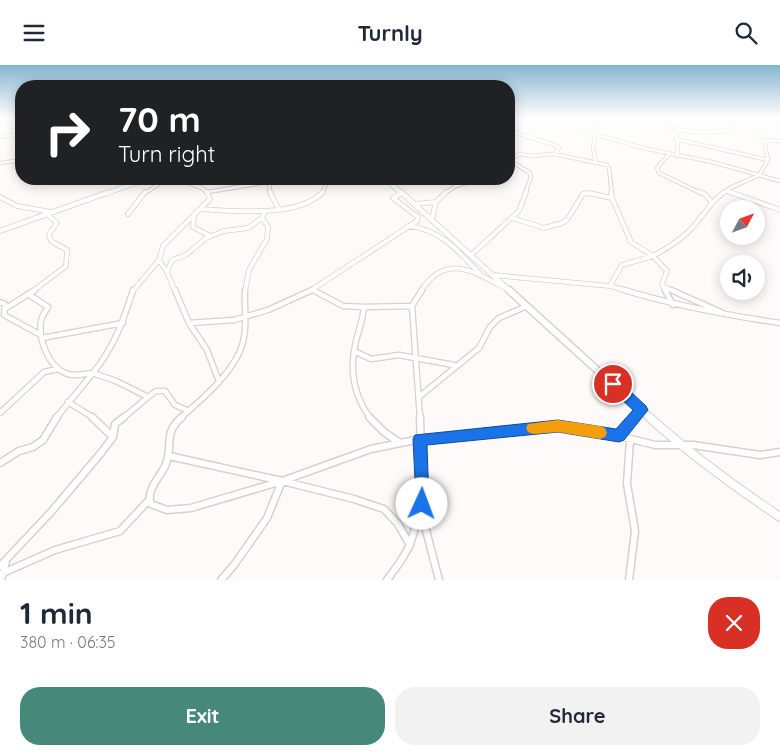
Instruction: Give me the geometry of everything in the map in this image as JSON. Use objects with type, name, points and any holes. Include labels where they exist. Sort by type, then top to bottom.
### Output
[{"type":"street","points":[[542,141],[559,148],[554,154]]},
{"type":"street","points":[[592,141],[593,156],[596,163]]},
{"type":"street","points":[[623,141],[669,154],[721,164],[780,181]]},
{"type":"street","points":[[677,155],[678,141]]},
{"type":"street","points":[[685,141],[768,160]]},
{"type":"street","points":[[610,286],[622,265],[653,257],[675,244],[691,231],[712,203],[726,191],[759,175],[768,160],[764,141]]},
{"type":"street","points":[[515,158],[520,155],[554,154],[608,167],[612,198],[631,242],[653,257],[667,271],[662,286],[673,305]]},
{"type":"street","points":[[669,154],[657,167],[659,173],[706,195],[712,203]]},
{"type":"street","points":[[0,163],[15,161]]},
{"type":"street","points":[[471,255],[519,211],[532,180],[530,173],[515,164]]},
{"type":"street","points":[[0,231],[129,185]]},
{"type":"street","points":[[128,214],[149,188],[155,185]]},
{"type":"street","points":[[191,185],[208,192],[246,185]]},
{"type":"street","points":[[269,185],[278,208]]},
{"type":"street","points":[[201,209],[265,211],[278,208],[300,207],[322,194],[326,185]]},
{"type":"street","points":[[393,185],[679,443],[729,482],[780,517]]},
{"type":"street","points":[[415,204],[436,202],[452,187],[462,185]]},
{"type":"street","points":[[726,191],[780,210]]},
{"type":"street","points":[[0,463],[19,451],[32,447],[43,440],[68,402],[105,358],[123,323],[134,288],[159,260],[163,246],[210,199],[208,192]]},
{"type":"street","points":[[188,323],[219,322],[244,318],[268,310],[313,290],[418,219],[393,198],[395,195],[402,193]]},
{"type":"street","points":[[512,218],[548,227],[567,220],[583,194],[589,193],[612,198]]},
{"type":"street","points":[[0,197],[17,206],[49,213],[57,223],[49,234],[51,241],[67,250],[66,266],[3,312]]},
{"type":"street","points":[[432,219],[436,211],[436,202]]},
{"type":"street","points":[[167,271],[172,260],[186,255],[201,241],[224,231],[248,228],[262,218],[265,211]]},
{"type":"street","points":[[194,215],[193,227],[210,237]]},
{"type":"street","points":[[262,218],[268,227],[267,236],[264,246],[248,270],[246,277],[244,339],[240,351],[232,364],[189,411],[176,421],[168,437],[168,456],[149,494],[151,504],[167,510],[177,510],[282,481],[371,449],[420,439],[558,426],[619,435],[655,445],[679,443],[760,455],[780,452]]},
{"type":"street","points":[[407,226],[424,227],[438,233],[483,277]]},
{"type":"street","points":[[159,260],[167,271],[188,323],[206,350],[218,379]]},
{"type":"street","points":[[387,580],[402,561],[410,545],[421,509],[420,396],[412,306],[434,274],[446,268],[463,269],[513,293]]},
{"type":"street","points":[[494,275],[610,286],[673,305],[729,316],[780,323]]},
{"type":"street","points":[[662,286],[729,316]]},
{"type":"street","points":[[313,290],[328,300],[344,307],[412,306]]},
{"type":"street","points":[[28,294],[48,307],[42,317],[43,346],[58,369],[73,375],[93,373],[116,381],[148,397]]},
{"type":"street","points":[[0,301],[5,304],[3,312]]},
{"type":"street","points":[[698,310],[699,302]]},
{"type":"street","points":[[420,396],[454,365],[479,348],[491,325],[498,319],[516,309],[528,306]]},
{"type":"street","points":[[364,307],[364,319],[354,351],[352,380],[358,397],[373,421],[402,444]]},
{"type":"street","points":[[3,312],[42,336],[123,323]]},
{"type":"street","points":[[354,351],[371,359],[391,355],[416,357],[454,365]]},
{"type":"street","points":[[0,413],[44,372],[58,369]]},
{"type":"street","points":[[2,570],[113,437],[115,424],[156,391],[165,391],[176,405],[189,411]]},
{"type":"street","points":[[68,402],[93,417],[113,437]]},
{"type":"street","points":[[619,435],[642,410]]},
{"type":"street","points":[[629,580],[635,531],[627,484],[630,439]]},
{"type":"street","points":[[168,456],[282,481],[354,499],[384,509],[395,520],[410,545]]},
{"type":"street","points":[[221,580],[234,565],[267,518],[282,481]]},
{"type":"street","points":[[2,570],[56,550],[120,531],[149,500]]},
{"type":"street","points":[[421,509],[438,580]]},
{"type":"slow traffic","points":[[533,428],[558,426],[600,433]]},
{"type":"route","points":[[422,504],[420,439],[558,426],[619,435],[642,410],[613,384]]}]
